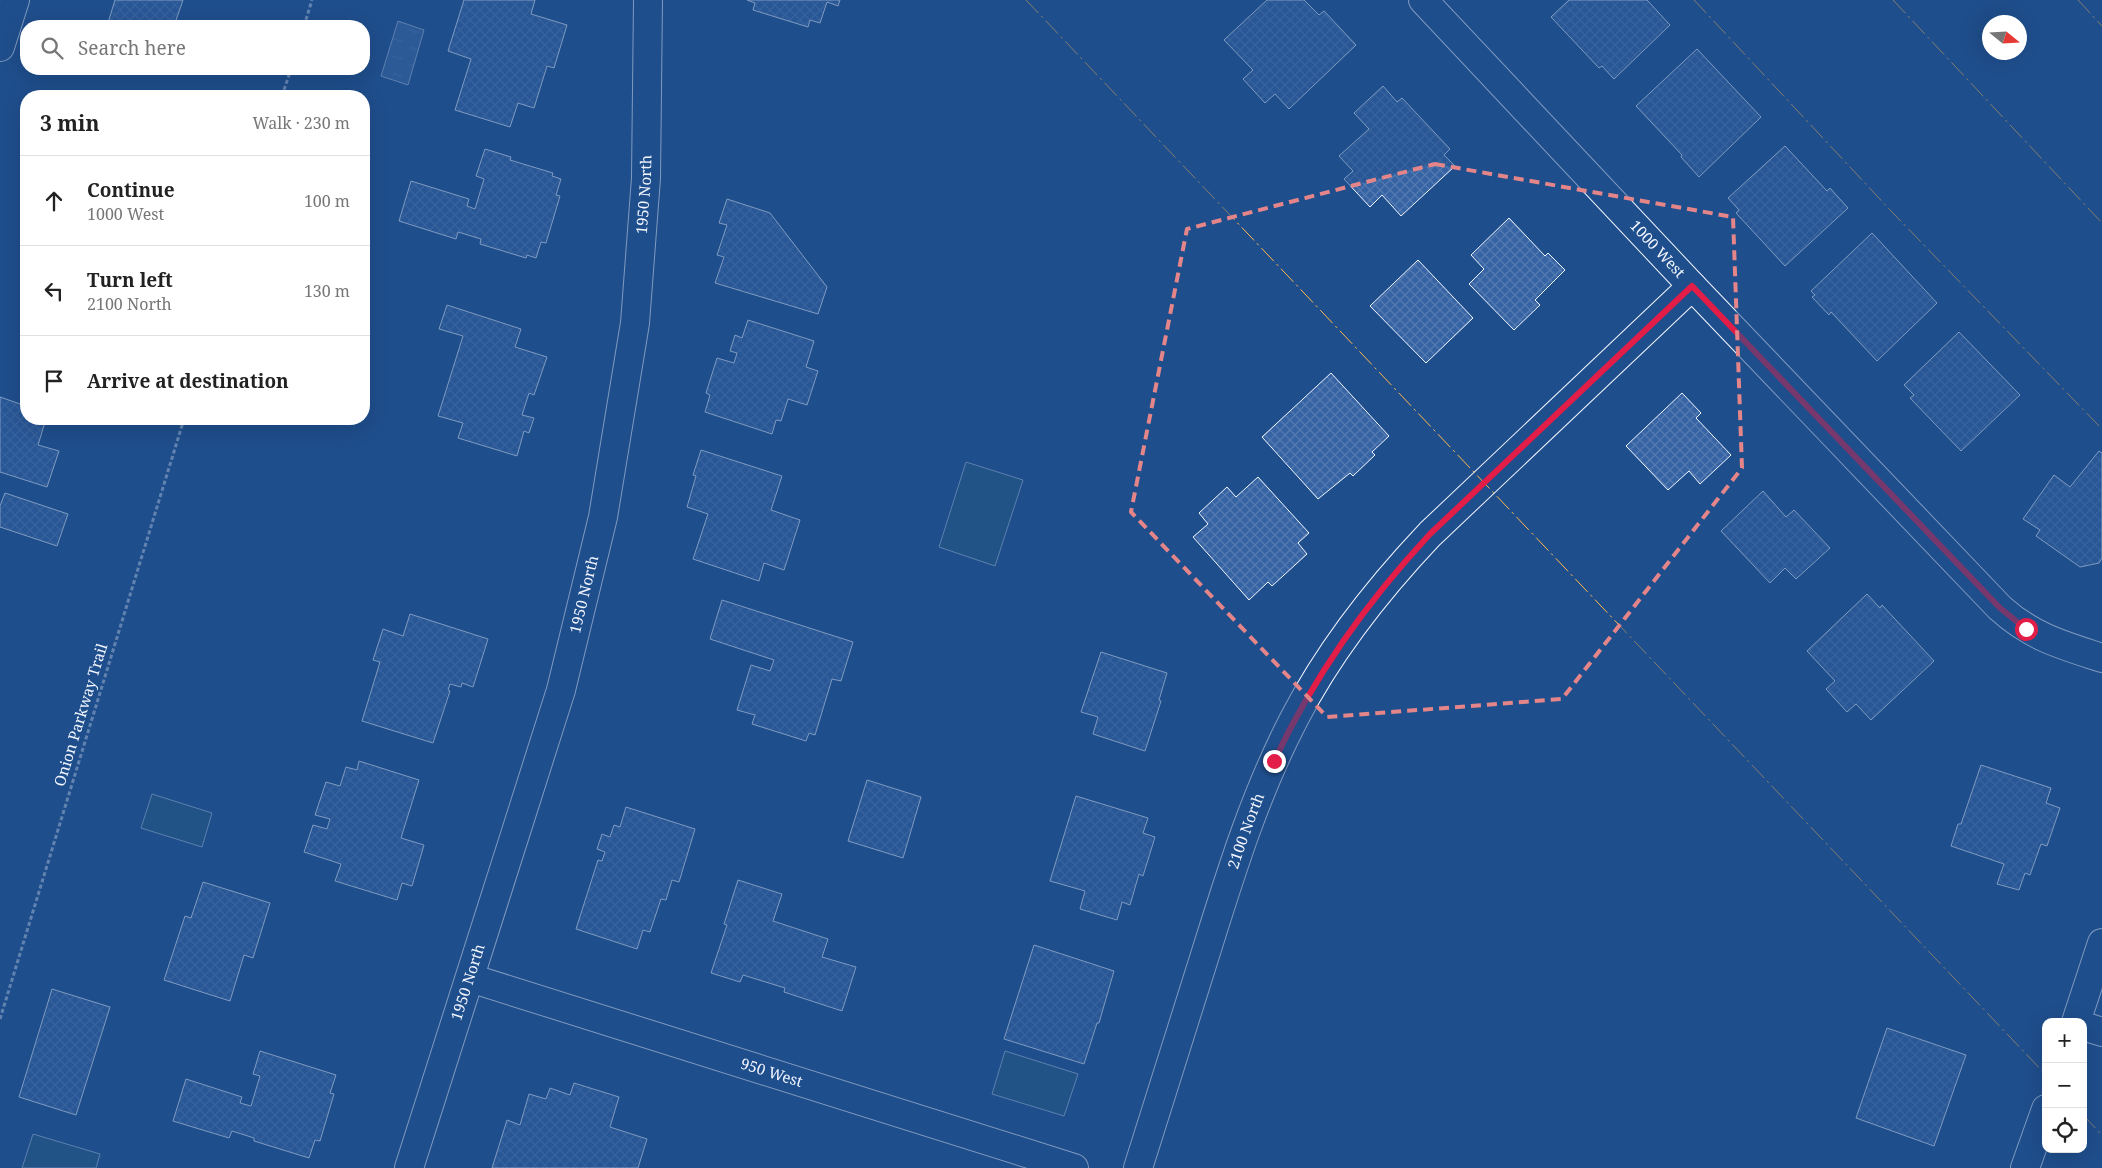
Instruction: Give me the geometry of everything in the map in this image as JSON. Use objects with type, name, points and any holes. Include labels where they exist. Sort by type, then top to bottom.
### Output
[{"type":"street","points":[[0,47],[15,0]]},
{"type":"street","name":"1950 North","points":[[409,1168],[561,690],[579,624],[603,517],[635,323],[646,178],[648,0]]},
{"type":"street","name":"1000 West","points":[[1423,0],[1692,286],[2006,614],[2026,629],[2040,636],[2102,658]]},
{"type":"street","name":"2100 North","points":[[1138,1168],[1239,846],[1274,761],[1316,679],[1369,604],[1430,534],[1692,286]]},
{"type":"street","points":[[2077,1018],[2102,943]]},
{"type":"street","name":"950 West","points":[[470,978],[1074,1168]]},
{"type":"street","points":[[2087,1027],[2102,1032]]},
{"type":"street","points":[[2025,1168],[2042,1119]]},
{"type":"path","points":[[306,20],[312,0]]},
{"type":"path","points":[[284,90],[289,75]]},
{"type":"path","name":"Onion Parkway Trail","points":[[0,1019],[182,425]]},
{"type":"highlighted area","points":[[1435,164],[1733,217],[1742,468],[1562,699],[1327,717],[1131,512],[1187,229]]},
{"type":"shaded area","points":[[966,462],[1023,480],[995,566],[939,547]]},
{"type":"shaded area","points":[[152,794],[212,813],[202,847],[141,828]]},
{"type":"shaded area","points":[[1005,1051],[1078,1074],[1064,1116],[992,1094]]},
{"type":"shaded area","points":[[33,1134],[100,1154],[96,1168],[22,1168]]},
{"type":"water","points":[[398,21],[424,30],[408,85],[381,76]]},
{"type":"building","points":[[115,0],[183,0],[176,20],[109,20]]},
{"type":"building","points":[[464,0],[535,0],[531,14],[567,25],[554,68],[547,66],[534,108],[518,103],[510,127],[455,110],[471,59],[448,51]]},
{"type":"building","points":[[747,0],[840,0],[838,6],[827,2],[820,23],[810,20],[808,27],[753,10],[755,3]]},
{"type":"building","points":[[1267,0],[1304,0],[1319,15],[1324,11],[1356,45],[1289,109],[1275,94],[1265,103],[1243,79],[1253,70],[1224,40]]},
{"type":"building","points":[[1569,0],[1647,0],[1670,25],[1614,79],[1602,66],[1599,68],[1551,17]]},
{"type":"building","points":[[1697,49],[1761,117],[1699,177],[1681,157],[1682,155],[1636,106]]},
{"type":"building","points":[[1383,86],[1397,102],[1402,98],[1450,149],[1444,155],[1455,166],[1401,216],[1382,195],[1370,207],[1344,179],[1353,171],[1339,156],[1369,129],[1354,113]]},
{"type":"building","points":[[1785,146],[1827,191],[1830,188],[1848,208],[1785,266],[1736,213],[1739,210],[1728,198]]},
{"type":"building","points":[[485,149],[511,157],[510,160],[553,173],[552,176],[561,179],[556,195],[560,196],[546,243],[541,242],[536,258],[527,255],[526,258],[480,244],[481,239],[458,232],[456,239],[399,221],[411,181],[469,199],[467,206],[475,209],[484,179],[476,176]]},
{"type":"building","points":[[727,199],[770,213],[827,287],[818,314],[715,283],[724,257],[717,255],[727,225],[719,223]]},
{"type":"building","points":[[1509,218],[1545,256],[1548,253],[1565,270],[1535,300],[1540,305],[1514,330],[1469,284],[1484,269],[1471,255]]},
{"type":"building","points":[[1872,233],[1937,303],[1877,361],[1831,312],[1829,315],[1812,297],[1815,295],[1811,291]]},
{"type":"building","points":[[1418,260],[1473,318],[1426,363],[1370,306]]},
{"type":"building","points":[[447,305],[521,329],[515,347],[547,357],[534,395],[529,393],[522,415],[534,418],[529,433],[524,431],[517,456],[458,438],[463,423],[438,416],[463,336],[439,329]]},
{"type":"building","points":[[748,320],[814,341],[806,367],[818,371],[807,405],[788,399],[781,421],[776,420],[772,434],[705,412],[710,395],[706,393],[717,358],[734,363],[737,353],[730,351],[735,335],[742,338]]},
{"type":"building","points":[[1959,332],[2020,395],[1961,451],[1910,398],[1914,395],[1904,385]]},
{"type":"building","points":[[1331,373],[1389,436],[1372,452],[1375,455],[1353,476],[1350,473],[1318,499],[1262,437]]},
{"type":"building","points":[[1682,393],[1701,413],[1696,418],[1731,455],[1700,484],[1689,471],[1668,490],[1626,446]]},
{"type":"building","points":[[0,397],[20,404],[20,425],[44,425],[38,445],[59,451],[47,487],[0,472]]},
{"type":"building","points":[[701,450],[782,476],[771,510],[800,520],[784,570],[764,563],[759,581],[693,559],[708,514],[687,507],[696,476],[693,475]]},
{"type":"building","points":[[2099,451],[2102,453],[2102,558],[2099,563],[2080,567],[2036,536],[2040,530],[2023,519],[2054,475],[2070,487]]},
{"type":"building","points":[[1258,477],[1309,533],[1298,543],[1307,554],[1272,586],[1268,582],[1249,600],[1193,537],[1208,524],[1199,513],[1227,487],[1236,497]]},
{"type":"building","points":[[1763,491],[1786,517],[1794,510],[1830,548],[1796,579],[1785,568],[1770,583],[1721,531]]},
{"type":"building","points":[[5,493],[68,514],[57,546],[0,527],[0,506]]},
{"type":"building","points":[[1867,594],[1880,608],[1882,605],[1934,661],[1871,720],[1856,704],[1847,712],[1826,689],[1835,681],[1807,651]]},
{"type":"building","points":[[722,600],[853,642],[841,681],[832,679],[815,735],[809,733],[806,741],[752,724],[755,715],[737,710],[751,665],[770,671],[774,660],[710,639]]},
{"type":"building","points":[[410,614],[488,639],[473,687],[462,683],[461,687],[450,684],[448,690],[450,691],[433,743],[362,721],[380,662],[373,660],[383,629],[403,636]]},
{"type":"building","points":[[1101,652],[1167,673],[1159,700],[1161,701],[1145,751],[1093,734],[1098,717],[1081,712]]},
{"type":"building","points":[[359,761],[419,780],[401,838],[424,845],[412,886],[402,883],[397,900],[335,881],[341,864],[304,852],[313,825],[327,829],[330,819],[315,815],[326,782],[340,786],[346,767],[357,770]]},
{"type":"building","points":[[1981,765],[2051,788],[2046,803],[2060,808],[2047,846],[2041,844],[2030,875],[2025,873],[2019,890],[1997,884],[2004,864],[1951,846],[1958,824],[1961,824]]},
{"type":"building","points":[[867,780],[921,797],[903,858],[848,841]]},
{"type":"building","points":[[1076,796],[1148,818],[1143,833],[1155,837],[1143,876],[1139,874],[1130,905],[1122,902],[1117,920],[1080,909],[1085,891],[1050,881]]},
{"type":"building","points":[[626,807],[695,829],[679,882],[672,880],[666,900],[661,899],[650,932],[643,930],[637,949],[576,929],[598,860],[602,861],[605,852],[597,849],[602,834],[610,837],[614,825],[620,827]]},
{"type":"building","points":[[738,880],[782,894],[773,921],[828,939],[822,957],[856,967],[842,1011],[784,992],[785,988],[743,975],[740,982],[711,973],[727,925],[724,924]]},
{"type":"building","points":[[203,882],[270,903],[253,958],[244,955],[230,1001],[164,980],[185,916],[191,918]]},
{"type":"building","points":[[1034,945],[1114,971],[1099,1023],[1097,1023],[1084,1064],[1004,1039]]},
{"type":"building","points":[[52,989],[110,1007],[76,1115],[19,1097]]},
{"type":"building","points":[[1887,1028],[1966,1055],[1934,1146],[1856,1118]]},
{"type":"building","points":[[260,1051],[336,1075],[330,1093],[334,1094],[320,1141],[315,1140],[309,1158],[254,1141],[254,1138],[232,1131],[229,1138],[173,1121],[186,1079],[242,1097],[240,1103],[251,1106],[260,1076],[253,1074]]},
{"type":"building","points":[[574,1083],[619,1097],[610,1127],[647,1139],[638,1168],[492,1168],[507,1120],[520,1125],[529,1094],[546,1099],[550,1088],[570,1095]]},
{"type":"power","points":[[1026,0],[2042,1071]]},
{"type":"power","points":[[1694,0],[1892,212],[2102,429]]},
{"type":"power","points":[[1893,0],[2102,223]]},
{"type":"power","points":[[2078,0],[2102,26]]},
{"type":"power","points":[[2087,1119],[2102,1135]]},
{"type":"route","points":[[1274,761],[1316,679],[1342,640],[1399,568],[1430,534],[1692,286],[2000,608],[2012,620],[2026,629]]}]
